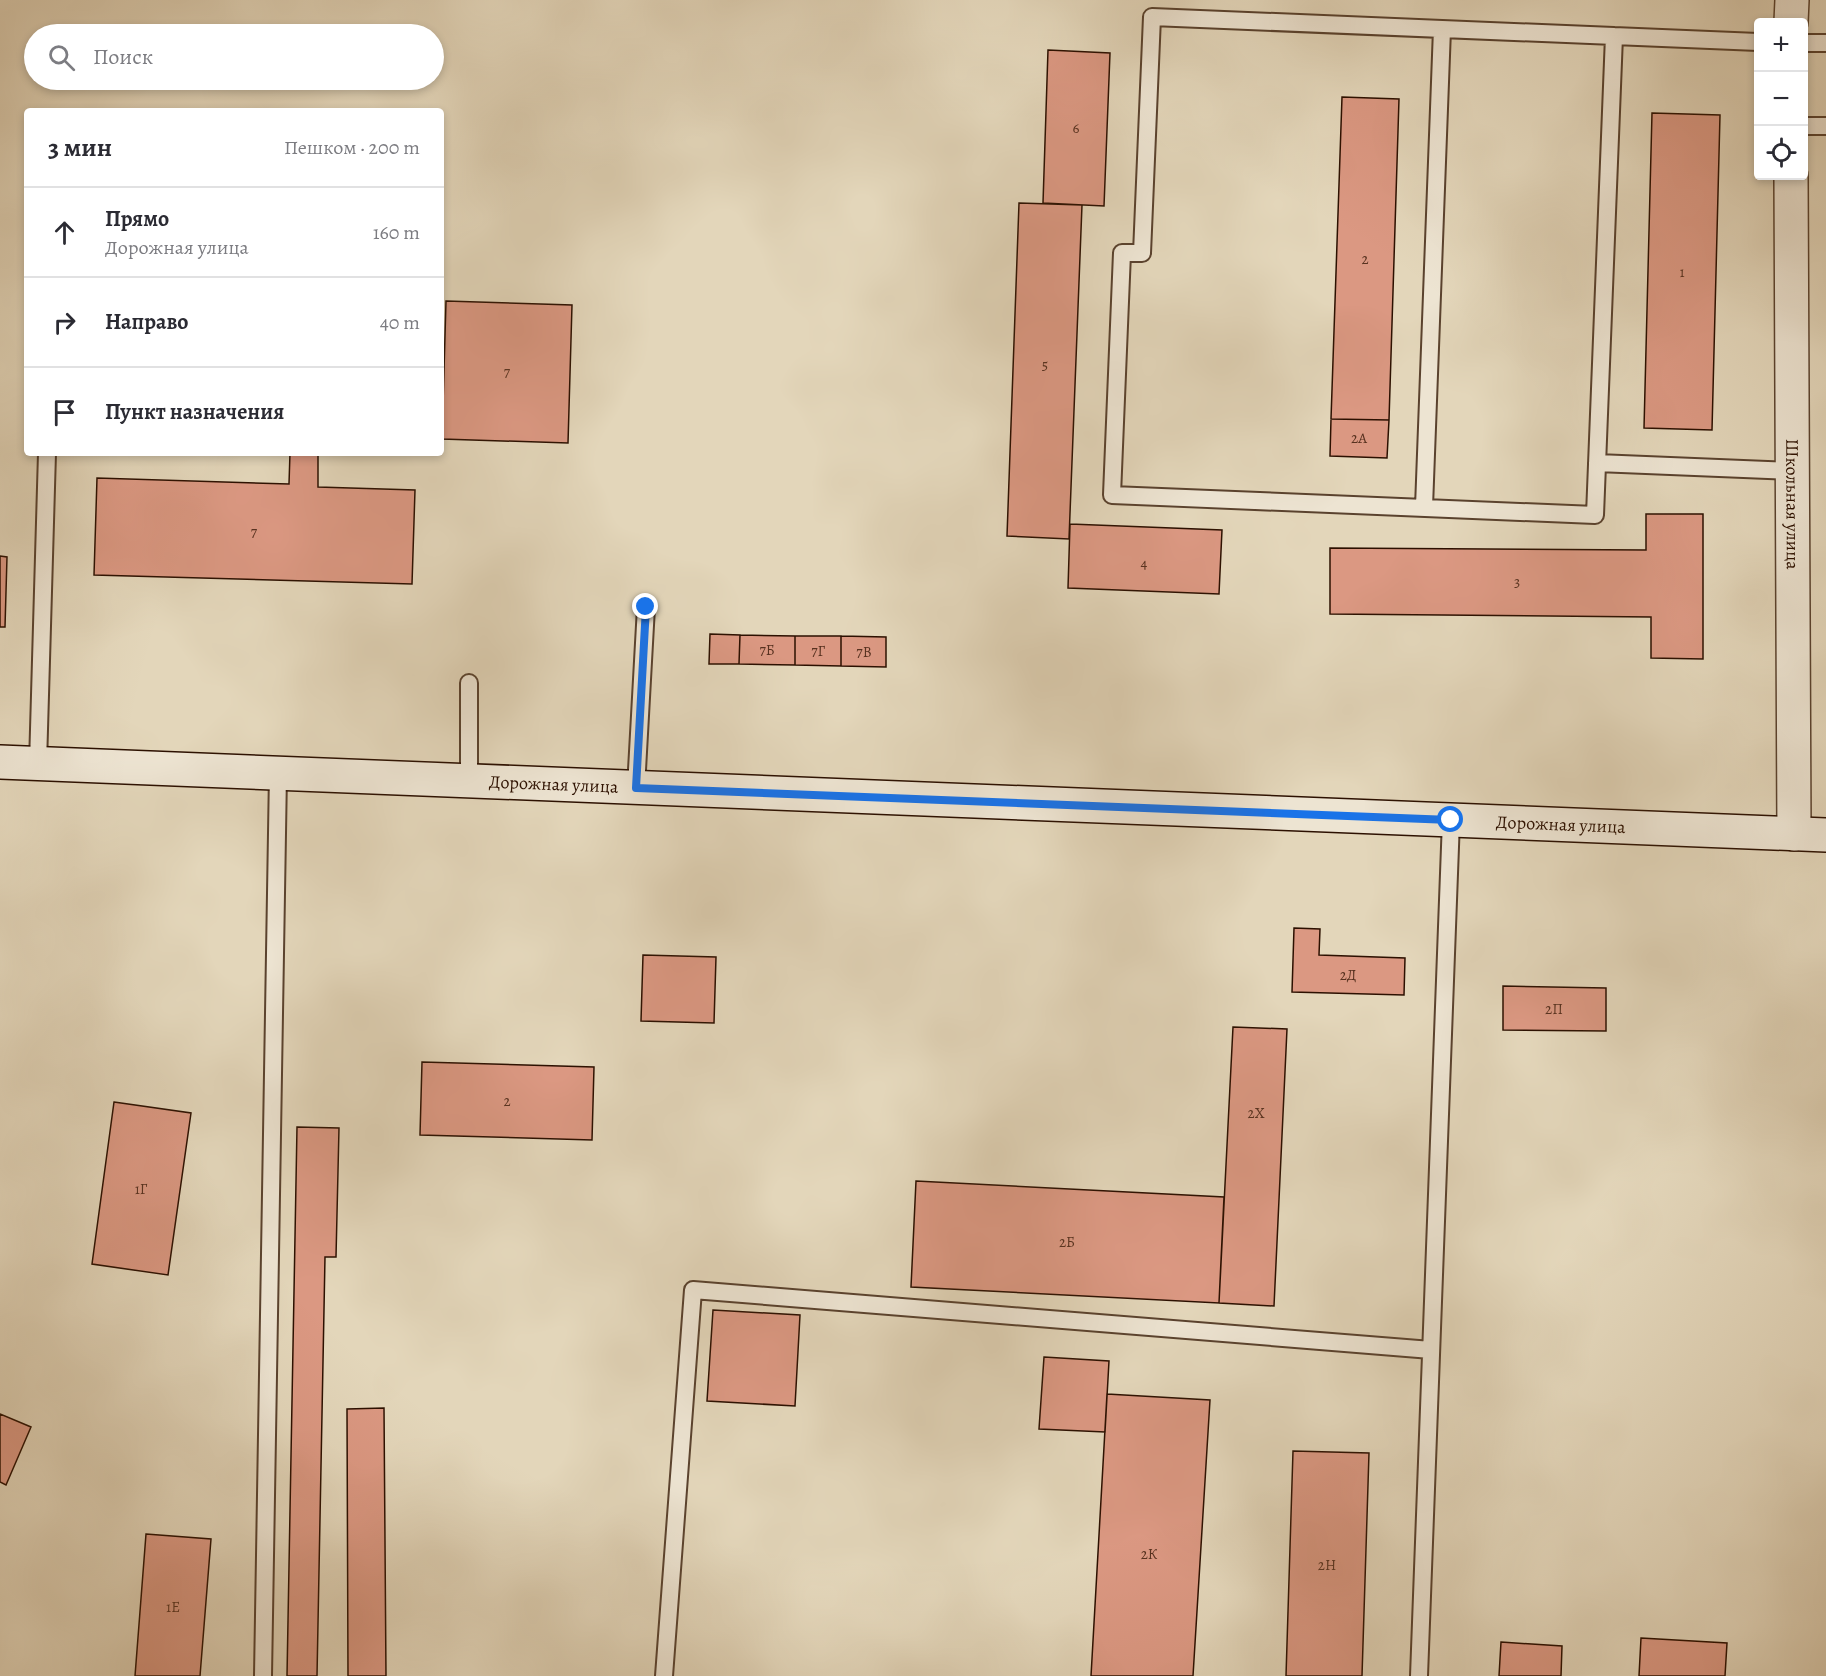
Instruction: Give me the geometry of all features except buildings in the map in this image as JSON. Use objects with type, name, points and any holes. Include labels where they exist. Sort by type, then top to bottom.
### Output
[{"type":"street","points":[[1791,18],[1792,0]]},
{"type":"street","name":"Школьная улица","points":[[1791,180],[1794,834]]},
{"type":"street","name":"Дорожная улица","points":[[0,762],[1826,835]]},
{"type":"lane","points":[[1614,36],[1595,514],[1112,495],[1122,253],[1142,254],[1152,17],[1614,36],[1754,42]]},
{"type":"lane","points":[[1424,507],[1442,29]]},
{"type":"lane","points":[[1808,43],[1826,43]]},
{"type":"lane","points":[[1808,126],[1826,126]]},
{"type":"lane","points":[[38,764],[47,456]]},
{"type":"lane","points":[[1597,464],[1792,471]]},
{"type":"lane","points":[[636,788],[646,607]]},
{"type":"lane","points":[[469,683],[469,781]]},
{"type":"lane","points":[[263,1676],[278,773]]},
{"type":"lane","points":[[1419,1676],[1451,820]]},
{"type":"lane","points":[[664,1676],[693,1290],[1431,1350]]},
{"type":"route","points":[[646,607],[636,788],[1451,820]]}]
